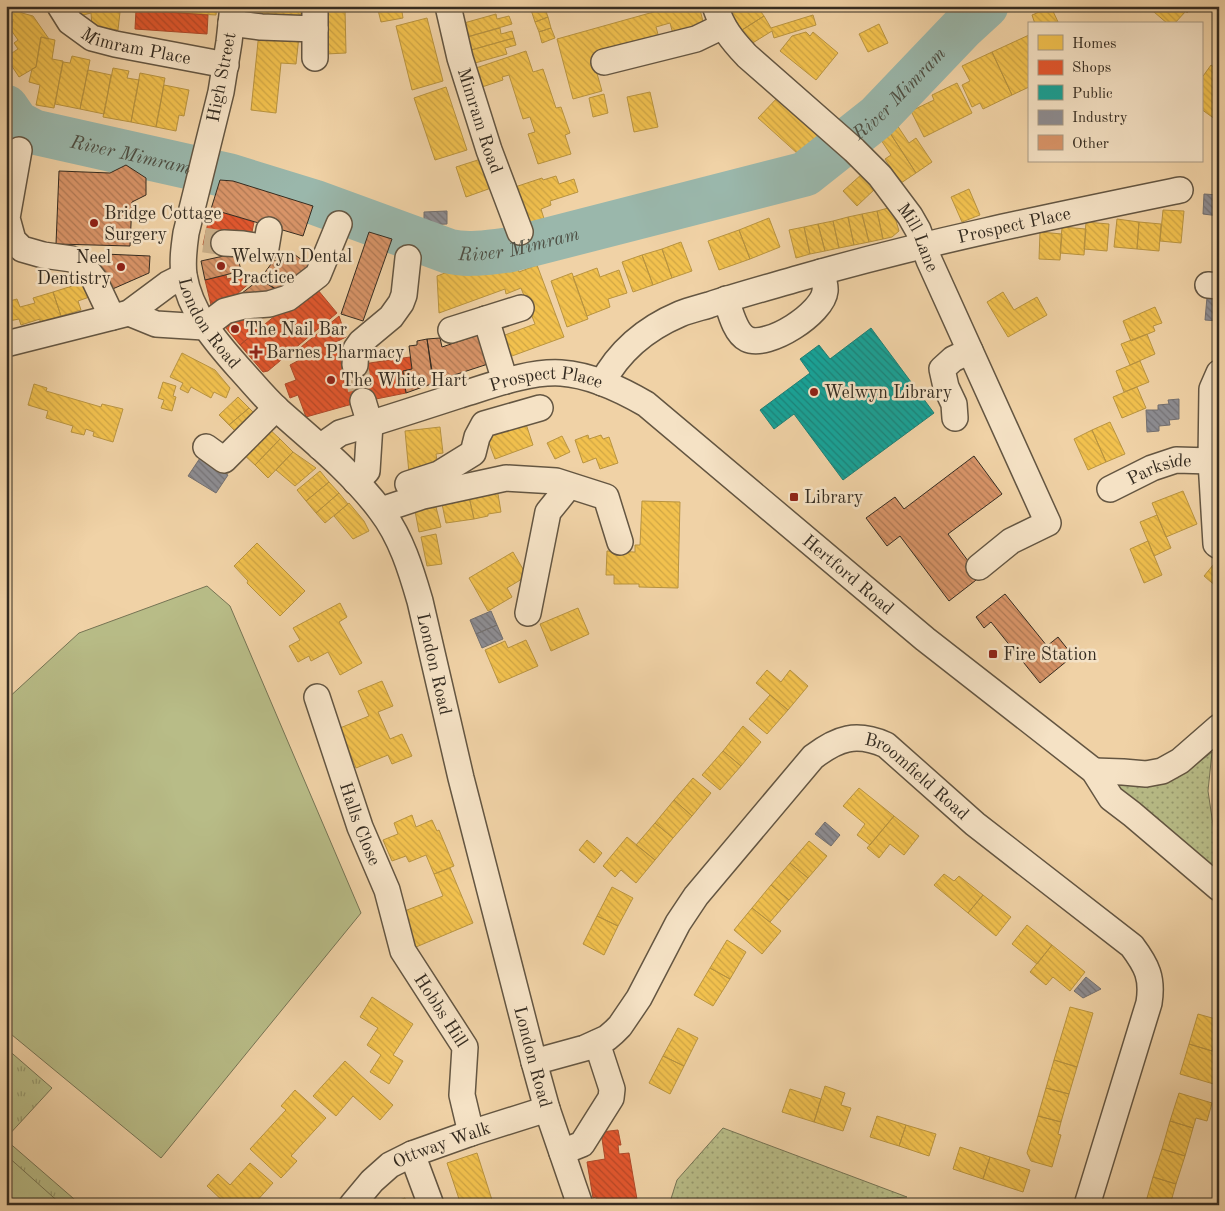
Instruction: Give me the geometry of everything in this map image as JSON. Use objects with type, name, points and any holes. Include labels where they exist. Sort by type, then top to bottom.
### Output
[{"type":"street","name":"Mimram Place","points":[[60,6],[70,22],[92,38],[226,66]]},
{"type":"street","name":"Mimram Road","points":[[448,6],[460,58],[489,150],[520,232]]},
{"type":"street","name":"High Street","points":[[196,191],[221,92],[232,15]]},
{"type":"street","points":[[232,15],[261,27],[315,18],[315,58]]},
{"type":"street","points":[[604,62],[696,39],[719,16]]},
{"type":"street","name":"Mill Lane","points":[[719,16],[729,37],[748,56],[854,150],[880,176],[910,216],[918,230],[970,351],[1048,523],[1011,541],[979,567]]},
{"type":"street","points":[[19,150],[7,218],[13,240],[22,249],[43,255],[72,258],[84,266],[120,315],[156,324],[204,326],[225,311],[244,306],[269,304],[288,298],[318,275],[339,224]]},
{"type":"street","name":"Prospect Place","points":[[320,447],[367,413],[505,381],[559,372],[580,375],[602,383],[610,368],[628,347],[651,329],[680,314],[726,299],[924,245],[1180,190]]},
{"type":"street","name":"London Road","points":[[196,191],[205,240],[184,247],[184,276],[192,302],[204,326],[215,341],[276,408],[320,447],[369,496],[392,526],[403,550],[420,601],[461,778],[534,1062],[547,1109],[580,1205]]},
{"type":"street","points":[[205,240],[266,248],[269,230]]},
{"type":"street","points":[[355,365],[356,349],[361,342],[391,317],[402,303],[408,258]]},
{"type":"street","points":[[726,299],[735,328],[747,339],[758,341],[770,338],[784,332],[814,311],[821,302],[825,291],[822,272]]},
{"type":"street","points":[[6,344],[120,315],[184,276]]},
{"type":"street","points":[[451,330],[521,308]]},
{"type":"street","points":[[486,319],[505,381]]},
{"type":"street","points":[[955,418],[954,404],[946,387],[942,369],[953,359],[970,351]]},
{"type":"street","name":"Parkside","points":[[1110,489],[1152,468],[1176,460],[1211,461],[1212,389],[1219,373]]},
{"type":"street","name":"Hertford Road","points":[[602,383],[628,393],[646,404],[925,639],[1094,771],[1111,798],[1219,888]]},
{"type":"street","points":[[206,447],[224,460],[276,408]]},
{"type":"street","points":[[369,496],[439,474],[473,453],[477,437],[484,424],[540,408]]},
{"type":"street","points":[[367,413],[369,496]]},
{"type":"street","points":[[1211,461],[1216,544],[1219,546]]},
{"type":"street","points":[[369,496],[423,496],[506,478],[556,481],[606,497],[620,542]]},
{"type":"street","points":[[528,613],[548,512],[569,486]]},
{"type":"street","name":"Halls Close","points":[[317,696],[360,827],[387,890],[403,951]]},
{"type":"street","points":[[1094,771],[1146,774],[1162,771],[1180,761],[1219,727]]},
{"type":"street","name":"Broomfield Road","points":[[534,1062],[585,1048],[607,1038],[614,1032],[640,998],[678,923],[696,896],[813,757],[841,740],[864,738],[874,740],[886,745],[976,824],[1132,946],[1143,960],[1150,983],[1149,1003],[1087,1205]]},
{"type":"street","name":"Hobbs Hill","points":[[403,951],[465,1047],[462,1095],[472,1133]]},
{"type":"street","points":[[562,1152],[582,1144],[611,1098],[612,1089],[597,1043]]},
{"type":"street","name":"Ottway Walk","points":[[352,1205],[372,1181],[390,1165],[412,1154],[547,1109]]},
{"type":"street","points":[[412,1154],[431,1205]]},
{"type":"green space","points":[[207,586],[230,606],[361,913],[161,1158],[6,1030],[6,700],[79,633]]},
{"type":"green space","points":[[1212,752],[1208,791],[1216,845],[1219,853],[1219,875],[1120,791],[1119,785],[1123,782],[1186,772]]},
{"type":"green space","points":[[6,1048],[52,1088],[6,1138]]},
{"type":"green space","points":[[723,1128],[907,1197],[791,1205],[669,1205],[677,1180]]},
{"type":"green space","points":[[6,1140],[81,1205],[6,1205]]},
{"type":"green space","points":[[6,1155],[62,1205],[6,1205]]},
{"type":"building: Homes","points":[[11,6],[18,6],[22,13],[33,16],[49,39],[41,37],[36,67],[19,77],[6,57],[18,49],[14,43],[18,40],[11,30],[13,19],[6,23],[6,9]]},
{"type":"building: Homes","points":[[77,6],[107,6],[108,10],[120,12],[118,30],[92,26],[91,13],[79,16]]},
{"type":"building: Homes","points":[[123,6],[136,6],[135,12],[122,10]]},
{"type":"building: Homes","points":[[147,6],[217,6],[216,15],[147,11]]},
{"type":"building: Homes","points":[[252,6],[301,6],[301,21],[252,21]]},
{"type":"building: Homes","points":[[401,6],[403,18],[381,22],[378,10]]},
{"type":"building: Homes","points":[[492,6],[518,6],[493,11]]},
{"type":"building: Homes","points":[[544,6],[548,17],[535,22],[530,7]]},
{"type":"building: Homes","points":[[675,6],[699,6],[704,25],[673,34],[670,23],[656,27],[659,38],[592,56],[602,91],[573,99],[557,39]]},
{"type":"building: Homes","points":[[735,6],[773,6],[761,12],[764,16],[742,30],[729,10]]},
{"type":"building: Homes","points":[[1147,6],[1193,6],[1176,22],[1166,22]]},
{"type":"building: Homes","points":[[1051,7],[1058,22],[1034,22],[1032,15]]},
{"type":"building: Homes","points":[[325,9],[345,9],[346,53],[326,54]]},
{"type":"building: Homes","points":[[496,14],[497,19],[509,16],[512,24],[467,37],[464,23]]},
{"type":"building: Homes","points":[[813,15],[816,25],[774,38],[772,31],[751,44],[742,30],[764,16],[771,28]]},
{"type":"building: Homes","points":[[548,17],[551,28],[539,32],[535,22]]},
{"type":"building: Homes","points":[[427,18],[443,81],[412,90],[396,26]]},
{"type":"building: Homes","points":[[879,24],[888,43],[868,52],[859,34]]},
{"type":"building: Homes","points":[[500,28],[501,34],[512,31],[514,38],[471,50],[467,37]]},
{"type":"building: Homes","points":[[551,28],[555,38],[542,43],[539,32]]},
{"type":"building: Homes","points":[[259,32],[299,36],[296,64],[281,63],[276,113],[251,110]]},
{"type":"building: Homes","points":[[806,32],[810,36],[813,32],[838,53],[816,80],[780,51],[792,36]]},
{"type":"building: Homes","points":[[1028,35],[1028,87],[1012,95],[992,52]]},
{"type":"building: Homes","points":[[41,37],[55,40],[52,59],[63,61],[54,108],[36,105],[40,85],[29,82],[32,69],[36,67]]},
{"type":"building: Homes","points":[[514,38],[516,45],[505,48],[507,54],[475,63],[471,50]]},
{"type":"building: Homes","points":[[526,51],[533,72],[543,69],[556,108],[561,107],[570,133],[565,135],[571,154],[538,164],[528,134],[535,132],[530,117],[523,119],[509,75],[502,77],[503,80],[482,87],[476,68]]},
{"type":"building: Homes","points":[[992,52],[1012,95],[983,109],[980,103],[972,107],[962,85],[970,81],[962,66]]},
{"type":"building: Homes","points":[[72,56],[90,60],[80,109],[55,104],[63,62],[70,63]]},
{"type":"building: Homes","points":[[1211,65],[1219,71],[1219,122],[1202,110],[1202,78]]},
{"type":"building: Homes","points":[[113,68],[129,71],[127,78],[139,80],[131,122],[103,117]]},
{"type":"building: Homes","points":[[88,70],[111,75],[104,114],[80,109]]},
{"type":"building: Homes","points":[[140,73],[165,78],[156,127],[131,122]]},
{"type":"building: Homes","points":[[957,83],[972,113],[924,137],[911,111],[934,100],[932,95]]},
{"type":"building: Homes","points":[[164,85],[189,90],[184,116],[179,115],[176,131],[156,127]]},
{"type":"building: Homes","points":[[446,87],[467,150],[435,160],[414,98]]},
{"type":"building: Homes","points":[[650,92],[658,127],[634,132],[627,97]]},
{"type":"building: Homes","points":[[604,94],[608,113],[593,117],[589,98]]},
{"type":"building: Homes","points":[[780,95],[830,140],[808,163],[758,118]]},
{"type":"building: Homes","points":[[897,125],[909,143],[916,138],[932,162],[916,173],[890,133]]},
{"type":"building: Homes","points":[[890,133],[916,173],[901,183],[885,159],[891,155],[881,140]]},
{"type":"building: Homes","points":[[484,158],[494,187],[466,197],[456,167]]},
{"type":"building: Homes","points":[[862,174],[876,188],[857,206],[843,191]]},
{"type":"building: Homes","points":[[556,176],[559,184],[574,179],[578,192],[550,201],[551,205],[541,209],[545,222],[528,227],[515,187],[542,178],[543,180]]},
{"type":"building: Homes","points":[[969,189],[980,215],[962,222],[951,197]]},
{"type":"building: Homes","points":[[892,207],[899,231],[892,237],[883,239],[877,211]]},
{"type":"building: Homes","points":[[1163,210],[1184,211],[1181,243],[1160,241]]},
{"type":"building: Homes","points":[[877,211],[883,239],[869,242],[862,214]]},
{"type":"building: Homes","points":[[862,214],[869,242],[854,245],[848,217]]},
{"type":"building: Homes","points":[[848,217],[854,245],[839,248],[833,221]]},
{"type":"building: Homes","points":[[769,218],[780,247],[750,259],[739,230]]},
{"type":"building: Homes","points":[[1117,219],[1139,222],[1137,249],[1114,247]]},
{"type":"building: Homes","points":[[833,221],[839,248],[825,251],[818,224]]},
{"type":"building: Homes","points":[[1086,222],[1109,224],[1107,251],[1084,249]]},
{"type":"building: Homes","points":[[1139,222],[1161,224],[1159,251],[1137,249]]},
{"type":"building: Homes","points":[[818,224],[825,251],[810,254],[804,227]]},
{"type":"building: Homes","points":[[804,227],[810,254],[796,258],[789,230]]},
{"type":"building: Homes","points":[[1062,227],[1086,229],[1084,255],[1060,253]]},
{"type":"building: Homes","points":[[739,230],[750,259],[719,270],[708,241]]},
{"type":"building: Homes","points":[[1040,232],[1062,234],[1060,260],[1039,259]]},
{"type":"building: Homes","points":[[681,242],[692,271],[672,278],[662,249]]},
{"type":"building: Homes","points":[[662,249],[672,278],[653,285],[642,255]]},
{"type":"building: Homes","points":[[642,255],[653,285],[633,292],[622,262]]},
{"type":"building: Homes","points":[[537,265],[564,337],[501,360],[494,339],[535,324],[521,288],[506,294],[505,289],[439,313],[437,276],[453,270],[454,274],[468,269],[469,272],[479,269],[481,273],[498,267],[500,272],[517,266],[519,272]]},
{"type":"building: Homes","points":[[597,268],[600,277],[619,270],[627,293],[608,299],[610,307],[587,316],[573,277]]},
{"type":"building: Homes","points":[[572,273],[588,319],[567,327],[551,281]]},
{"type":"building: Homes","points":[[85,282],[95,295],[78,301],[81,310],[61,316],[53,292]]},
{"type":"building: Homes","points":[[53,292],[61,316],[40,322],[40,319],[21,325],[19,319],[9,321],[6,314],[6,302],[17,299],[20,307],[35,303],[33,298]]},
{"type":"building: Homes","points":[[1003,292],[1014,310],[1037,297],[1047,315],[1008,337],[987,302]]},
{"type":"building: Homes","points":[[1155,307],[1162,323],[1153,326],[1155,331],[1131,341],[1123,321]]},
{"type":"building: Homes","points":[[1147,334],[1155,354],[1130,365],[1121,344]]},
{"type":"building: Homes","points":[[182,353],[215,370],[230,388],[226,398],[214,392],[211,398],[191,387],[188,393],[180,389],[183,383],[170,377]]},
{"type":"building: Homes","points":[[1140,361],[1149,382],[1124,392],[1116,371]]},
{"type":"building: Homes","points":[[163,382],[176,386],[173,396],[176,397],[172,411],[161,408],[164,400],[158,398]]},
{"type":"building: Homes","points":[[34,384],[47,388],[46,391],[101,407],[102,404],[123,409],[113,442],[93,436],[94,432],[86,429],[84,435],[71,432],[73,426],[46,418],[48,411],[28,405]]},
{"type":"building: Homes","points":[[1137,387],[1146,408],[1122,418],[1113,397]]},
{"type":"building: Homes","points":[[238,397],[249,408],[229,425],[219,415]]},
{"type":"building: Homes","points":[[249,408],[259,418],[240,436],[229,425]]},
{"type":"building: Homes","points":[[525,421],[533,445],[495,459],[486,435]]},
{"type":"building: Homes","points":[[1110,422],[1125,454],[1106,462],[1092,430]]},
{"type":"building: Homes","points":[[267,427],[280,439],[255,465],[242,453]]},
{"type":"building: Homes","points":[[440,427],[443,453],[436,454],[438,469],[409,473],[405,431]]},
{"type":"building: Homes","points":[[1092,430],[1106,462],[1088,470],[1074,439]]},
{"type":"building: Homes","points":[[588,435],[589,439],[601,435],[603,439],[609,437],[618,463],[600,469],[596,458],[583,463],[575,440]]},
{"type":"building: Homes","points":[[562,436],[570,452],[555,459],[547,443]]},
{"type":"building: Homes","points":[[280,439],[293,452],[268,478],[255,465]]},
{"type":"building: Homes","points":[[293,452],[316,468],[295,486],[276,470]]},
{"type":"building: Homes","points":[[320,471],[329,482],[306,501],[297,490]]},
{"type":"building: Homes","points":[[329,482],[339,493],[316,513],[306,501]]},
{"type":"building: Homes","points":[[497,488],[501,512],[474,519],[468,492]]},
{"type":"building: Homes","points":[[1183,491],[1197,524],[1166,537],[1152,503]]},
{"type":"building: Homes","points":[[468,492],[474,519],[446,523],[441,499]]},
{"type":"building: Homes","points":[[339,493],[348,504],[325,523],[316,513]]},
{"type":"building: Homes","points":[[642,501],[680,502],[678,588],[639,587],[639,584],[614,584],[614,575],[606,575],[607,551],[635,552],[635,545],[640,545]]},
{"type":"building: Homes","points":[[349,503],[364,521],[369,531],[353,539],[334,516]]},
{"type":"building: Homes","points":[[436,507],[441,527],[419,532],[415,511]]},
{"type":"building: Homes","points":[[1157,515],[1171,548],[1154,556],[1140,522]]},
{"type":"building: Homes","points":[[436,534],[442,564],[427,566],[421,537]]},
{"type":"building: Homes","points":[[1148,541],[1162,575],[1144,583],[1130,549]]},
{"type":"building: Homes","points":[[257,543],[305,591],[280,616],[247,583],[248,581],[234,566]]},
{"type":"building: Homes","points":[[513,552],[527,576],[507,588],[512,597],[488,611],[469,578]]},
{"type":"building: Homes","points":[[1219,560],[1219,589],[1204,576]]},
{"type":"building: Homes","points":[[340,603],[347,617],[339,622],[362,663],[340,675],[328,652],[311,661],[309,656],[298,662],[289,646],[300,640],[293,628]]},
{"type":"building: Homes","points":[[578,608],[589,634],[551,651],[540,624]]},
{"type":"building: Homes","points":[[526,640],[538,666],[499,683],[485,650],[505,641],[508,648]]},
{"type":"building: Homes","points":[[767,670],[781,682],[790,670],[808,686],[788,710],[756,683]]},
{"type":"building: Homes","points":[[382,681],[393,706],[378,712],[390,739],[402,734],[412,756],[392,764],[388,755],[356,768],[340,728],[369,716],[358,691]]},
{"type":"building: Homes","points":[[770,695],[788,710],[767,734],[749,719]]},
{"type":"building: Homes","points":[[743,726],[761,742],[741,766],[723,751]]},
{"type":"building: Homes","points":[[723,751],[741,766],[720,790],[702,775]]},
{"type":"building: Homes","points":[[693,778],[711,793],[692,816],[674,800]]},
{"type":"building: Homes","points":[[859,788],[894,816],[870,845],[857,835],[865,824],[843,806]]},
{"type":"building: Homes","points":[[674,800],[692,816],[673,838],[655,823]]},
{"type":"building: Homes","points":[[412,815],[416,827],[432,820],[437,831],[439,830],[454,866],[434,874],[426,855],[409,862],[406,856],[392,861],[383,840],[398,834],[394,823]]},
{"type":"building: Homes","points":[[894,816],[919,836],[904,855],[890,844],[879,858],[867,848]]},
{"type":"building: Homes","points":[[655,823],[673,838],[655,860],[636,845]]},
{"type":"building: Homes","points":[[627,837],[655,860],[636,883],[621,870],[615,877],[603,866]]},
{"type":"building: Homes","points":[[587,840],[602,853],[594,863],[579,850]]},
{"type":"building: Homes","points":[[809,841],[827,856],[808,878],[790,863]]},
{"type":"building: Homes","points":[[790,863],[808,878],[789,900],[771,885]]},
{"type":"building: Homes","points":[[450,868],[473,923],[416,947],[402,912],[443,896],[434,874]]},
{"type":"building: Homes","points":[[944,874],[954,881],[959,876],[983,895],[968,913],[934,885]]},
{"type":"building: Homes","points":[[771,885],[789,900],[770,922],[752,908]]},
{"type":"building: Homes","points":[[612,887],[633,898],[618,926],[597,916]]},
{"type":"building: Homes","points":[[983,895],[1011,917],[996,936],[968,913]]},
{"type":"building: Homes","points":[[752,908],[781,931],[762,954],[734,930]]},
{"type":"building: Homes","points":[[597,916],[618,926],[604,955],[583,944]]},
{"type":"building: Homes","points":[[1027,925],[1052,945],[1037,964],[1012,944]]},
{"type":"building: Homes","points":[[727,940],[746,952],[730,979],[710,968]]},
{"type":"building: Homes","points":[[1052,945],[1085,972],[1070,991],[1053,977],[1046,985],[1030,972]]},
{"type":"building: Homes","points":[[710,968],[730,979],[713,1006],[694,995]]},
{"type":"building: Homes","points":[[372,997],[413,1024],[393,1055],[403,1061],[389,1084],[370,1072],[381,1055],[367,1045],[378,1028],[360,1017]]},
{"type":"building: Homes","points":[[1070,1007],[1093,1013],[1077,1067],[1054,1060]]},
{"type":"building: Homes","points":[[1198,1014],[1219,1020],[1219,1030],[1212,1051],[1189,1044]]},
{"type":"building: Homes","points":[[678,1028],[698,1038],[684,1066],[663,1056]]},
{"type":"building: Homes","points":[[1189,1044],[1219,1053],[1219,1079],[1217,1085],[1180,1074]]},
{"type":"building: Homes","points":[[663,1056],[684,1066],[670,1094],[649,1083]]},
{"type":"building: Homes","points":[[1054,1060],[1077,1067],[1069,1094],[1046,1088]]},
{"type":"building: Homes","points":[[345,1061],[393,1105],[380,1120],[353,1096],[336,1116],[313,1096]]},
{"type":"building: Homes","points":[[825,1086],[845,1093],[841,1105],[851,1108],[843,1131],[814,1122]]},
{"type":"building: Homes","points":[[1046,1088],[1069,1094],[1061,1122],[1038,1116]]},
{"type":"building: Homes","points":[[790,1089],[821,1099],[814,1122],[782,1112]]},
{"type":"building: Homes","points":[[295,1090],[326,1118],[291,1156],[297,1161],[281,1178],[250,1149],[286,1110],[281,1106]]},
{"type":"building: Homes","points":[[1179,1093],[1212,1103],[1207,1121],[1196,1118],[1193,1128],[1170,1121]]},
{"type":"building: Homes","points":[[877,1116],[906,1125],[899,1146],[870,1137]]},
{"type":"building: Homes","points":[[1038,1116],[1061,1122],[1058,1134],[1061,1135],[1052,1167],[1031,1161],[1027,1153]]},
{"type":"building: Homes","points":[[1170,1121],[1193,1128],[1185,1156],[1162,1149]]},
{"type":"building: Homes","points":[[906,1125],[936,1134],[929,1156],[899,1146]]},
{"type":"building: Homes","points":[[960,1147],[990,1157],[983,1179],[953,1169]]},
{"type":"building: Homes","points":[[1162,1149],[1185,1156],[1176,1184],[1153,1177]]},
{"type":"building: Homes","points":[[477,1153],[492,1200],[479,1205],[461,1205],[447,1163]]},
{"type":"building: Homes","points":[[990,1157],[1030,1170],[1023,1192],[983,1179]]},
{"type":"building: Homes","points":[[250,1163],[273,1183],[255,1205],[227,1205],[207,1186],[218,1174],[230,1185]]},
{"type":"building: Homes","points":[[1153,1177],[1176,1184],[1170,1205],[1145,1205]]},
{"type":"building: Homes","points":[[405,1198],[407,1205],[386,1205]]},
{"type":"building: Shops","points":[[136,10],[208,15],[207,34],[135,29]]},
{"type":"building: Shops","points":[[211,209],[254,222],[251,237],[223,249],[203,245]]},
{"type":"building: Shops","points":[[251,274],[252,281],[236,295],[231,296],[233,305],[212,309],[205,280],[226,275],[227,279]]},
{"type":"building: Shops","points":[[313,284],[337,313],[268,371],[263,372],[240,345]]},
{"type":"building: Shops","points":[[249,310],[263,326],[240,345],[221,322]]},
{"type":"building: Shops","points":[[339,316],[346,337],[334,343],[343,367],[410,357],[412,369],[403,371],[406,393],[356,403],[306,417],[298,395],[290,398],[285,384],[296,380],[290,365],[305,357],[301,347]]},
{"type":"building: Shops","points":[[618,1130],[621,1145],[618,1145],[619,1154],[629,1153],[638,1205],[597,1205],[596,1197],[593,1198],[587,1162],[605,1159],[601,1132]]},
{"type":"building: Public","points":[[871,328],[934,413],[843,480],[794,414],[774,429],[760,410],[810,373],[800,359],[819,345],[830,359]]},
{"type":"building: Industry","points":[[1204,194],[1219,195],[1219,216],[1203,214]]},
{"type":"building: Industry","points":[[447,211],[447,224],[424,225],[424,212]]},
{"type":"building: Industry","points":[[1207,297],[1219,298],[1219,321],[1205,320]]},
{"type":"building: Industry","points":[[1179,399],[1179,419],[1169,420],[1170,425],[1159,426],[1159,431],[1147,432],[1146,410],[1158,410],[1158,405],[1169,404],[1168,400]]},
{"type":"building: Industry","points":[[200,458],[228,475],[216,493],[188,476]]},
{"type":"building: Industry","points":[[491,611],[497,625],[476,634],[470,620]]},
{"type":"building: Industry","points":[[497,625],[503,639],[482,648],[476,634]]},
{"type":"building: Industry","points":[[825,822],[840,835],[831,846],[815,834]]},
{"type":"building: Industry","points":[[1086,977],[1101,989],[1083,998],[1074,991]]},
{"type":"building: Other","name":"Bridge Cottage Surgery","points":[[126,165],[146,178],[146,195],[132,202],[130,246],[56,244],[59,171],[110,173]]},
{"type":"building: Other","points":[[220,180],[233,181],[313,206],[303,236],[211,209]]},
{"type":"building: Other","points":[[369,232],[392,239],[363,321],[341,314]]},
{"type":"building: Other","points":[[291,252],[309,265],[289,292],[281,293],[260,279],[274,260],[281,265]]},
{"type":"building: Other","name":"Welwyn Dental Practice","points":[[237,253],[241,271],[205,280],[201,261]]},
{"type":"building: Other","name":"Neel Dentistry","points":[[104,254],[150,256],[149,273],[108,291],[87,261]]},
{"type":"building: Other","points":[[260,279],[276,289],[233,305],[237,297]]},
{"type":"building: Other","points":[[478,335],[488,364],[442,379],[440,372],[432,375],[427,339],[440,338],[442,347]]},
{"type":"building: Other","points":[[427,339],[434,383],[406,393],[403,371],[412,369],[409,346],[417,345],[417,341]]},
{"type":"building: Other","points":[[974,456],[1002,494],[948,534],[980,577],[949,601],[900,536],[887,546],[866,518],[895,497],[904,509]]},
{"type":"building: Other","points":[[1005,594],[1047,646],[1058,637],[1073,656],[1040,683],[991,622],[984,628],[976,617]]},
{"type":"waterway","name":"River Mimram","points":[[6,107],[17,123],[34,132],[230,176],[314,202],[448,251],[486,253],[509,250],[805,174],[877,117],[962,28],[986,6]]},
{"type":"tunnel","points":[[204,240],[224,243]]},
{"type":"tunnel","points":[[355,365],[363,401]]},
{"type":"place","name":"Bridge Cottage Surgery","points":[[94,223]]},
{"type":"place","name":"Welwyn Dental Practice","points":[[221,266]]},
{"type":"place","name":"Neel Dentistry","points":[[121,267]]},
{"type":"place","name":"The Nail Bar","points":[[235,329]]},
{"type":"place","name":"Barnes Pharmacy","points":[[256,352]]},
{"type":"place","name":"The White Hart","points":[[331,380]]},
{"type":"place","name":"Welwyn Library","points":[[814,392]]},
{"type":"place","name":"Library","points":[[794,497]]},
{"type":"place","name":"Fire Station","points":[[993,654]]}]
